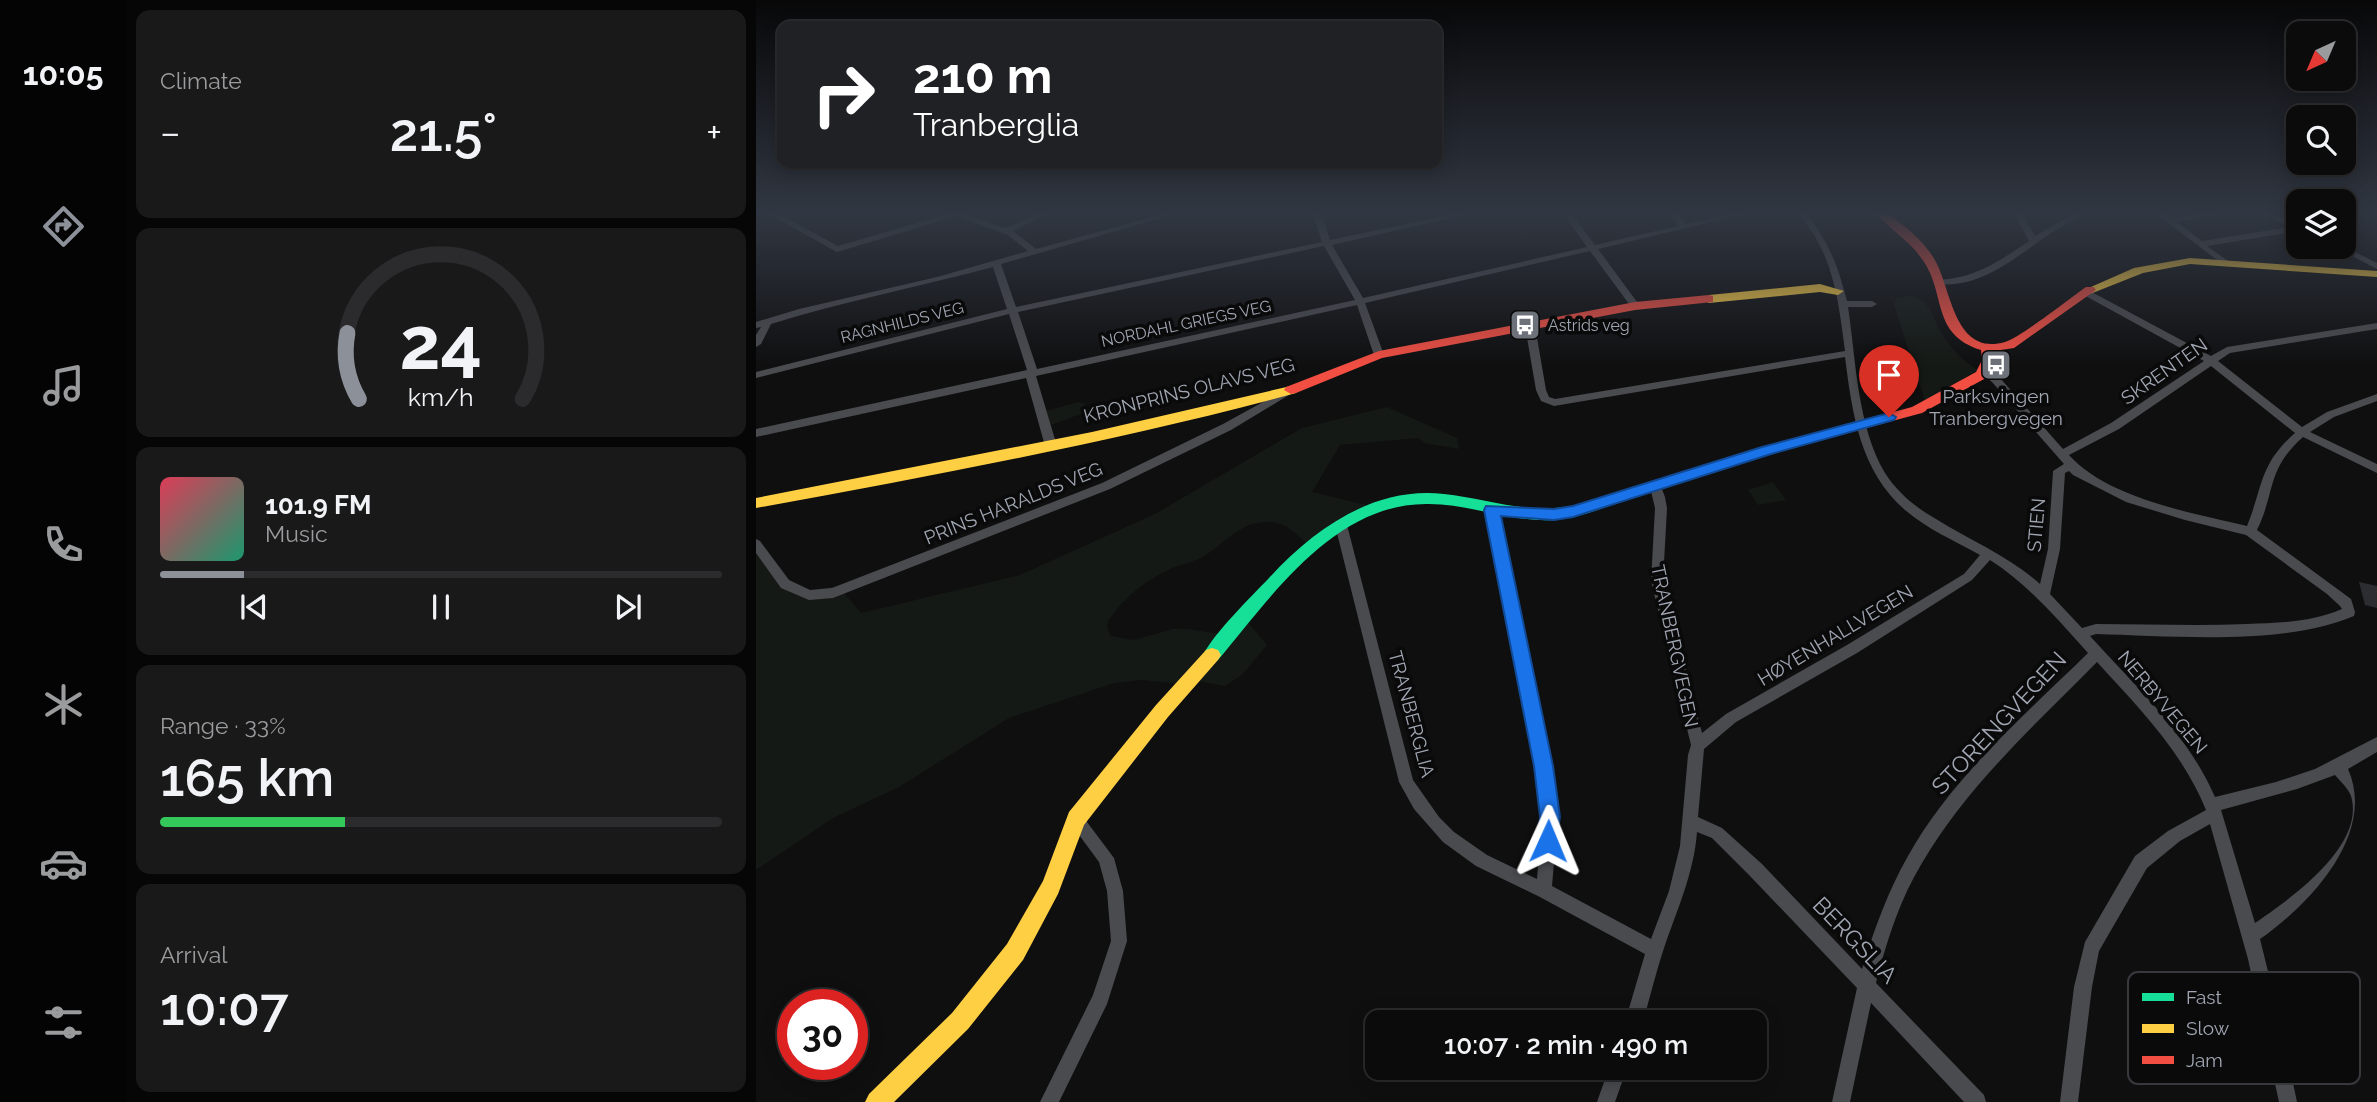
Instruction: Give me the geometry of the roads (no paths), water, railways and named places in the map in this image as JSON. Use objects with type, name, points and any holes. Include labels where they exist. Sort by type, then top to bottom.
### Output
[{"type":"street","points":[[761,323],[921,284],[988,264]]},
{"type":"street","points":[[997,264],[1052,446]]},
{"type":"street","name":"RAGNHILDS VEG","points":[[756,375],[1012,310],[1222,264]]},
{"type":"street","points":[[1339,264],[1360,301],[1374,334],[1379,355]]},
{"type":"street","name":"NORDAHL GRIEGS VEG","points":[[756,433],[1517,264]]},
{"type":"street","points":[[1605,264],[1635,306]]},
{"type":"street","name":"NERBYVEGEN","points":[[1833,264],[1838,275],[1866,446],[1880,473],[1897,496],[1922,516],[2022,575],[2044,594],[2187,757],[2212,809],[2258,972]]},
{"type":"street","points":[[1932,264],[1957,333],[1970,343],[1987,348],[2010,345],[2085,292],[2154,264]]},
{"type":"street","points":[[1940,282],[1955,282],[1982,274],[1996,264]]},
{"type":"street","points":[[2245,264],[2377,274]]},
{"type":"street","name":"KRONPRINS OLAVS VEG","points":[[756,503],[1052,446],[1290,390],[1379,355],[1635,306],[1820,288],[1840,297]]},
{"type":"street","points":[[2085,292],[2210,360],[2302,433],[2377,469]]},
{"type":"street","points":[[1840,297],[1872,304]]},
{"type":"street","points":[[756,344],[766,326],[761,323]]},
{"type":"street","points":[[1530,326],[1541,390],[1545,399],[1554,403],[1850,353]]},
{"type":"street","name":"SKRENTEN","points":[[2062,454],[2115,426],[2227,349],[2377,326]]},
{"type":"street","points":[[877,1102],[960,1021],[1014,952],[1051,887],[1076,819],[1136,742],[1283,574],[1351,517],[1395,500],[1429,498],[1492,510],[1554,514],[1656,487],[1767,450],[1917,410],[1978,377],[1984,371],[1988,360],[1987,348]]},
{"type":"street","points":[[1984,371],[1996,380],[2077,472],[2130,499],[2185,516],[2250,531],[2271,470],[2282,452],[2302,433],[2349,405],[2377,397]]},
{"type":"street","name":"PRINS HARALDS VEG","points":[[756,544],[786,584],[809,595],[833,593],[1106,486],[1227,426],[1290,390]]},
{"type":"street","name":"STIEN","points":[[2044,594],[2054,549],[2059,471],[2071,465]]},
{"type":"street","name":"TRANBERGVEGEN","points":[[1637,1010],[1654,950],[1677,891],[1691,822],[1698,745],[1657,581],[1655,564],[1661,498],[1656,487]]},
{"type":"street","points":[[1492,510],[1544,766],[1550,817],[1544,890]]},
{"type":"street","name":"TRANBERGLIA","points":[[1341,525],[1406,782],[1422,810],[1443,834],[1465,852],[1497,870],[1544,890],[1654,950]]},
{"type":"street","name":"STORENGVEGEN","points":[[2080,634],[2097,624],[2241,630],[2332,620],[2349,612],[2346,603],[2250,531]]},
{"type":"street","name":"HØYENHALLVEGEN","points":[[1698,745],[1731,718],[1852,649],[1974,573],[1988,554]]},
{"type":"street","name":"STORENGVEGEN","points":[[1841,1102],[1865,984],[1885,923],[1914,861],[1949,809],[1980,771],[2097,653]]},
{"type":"street","points":[[2069,1102],[2082,987],[2091,948],[2141,862],[2212,809],[2338,768],[2377,744]]},
{"type":"street","points":[[2250,936],[2291,908],[2336,866],[2353,837],[2361,814],[2359,796],[2338,768]]},
{"type":"street","points":[[1049,1102],[1101,998],[1119,941],[1115,891],[1105,858],[1076,819]]},
{"type":"street","name":"BERGSLIA","points":[[1691,822],[1717,833],[1750,863],[1977,1102]]},
{"type":"street","points":[[1606,1102],[1614,1080]]},
{"type":"street","name":"NERBYVEGEN","points":[[2284,1084],[2288,1102]]},
{"type":"place","name":"Astrids veg","points":[[1525,325]]},
{"type":"place","name":"Parksvingen Tranbergvegen","points":[[1996,365]]}]
